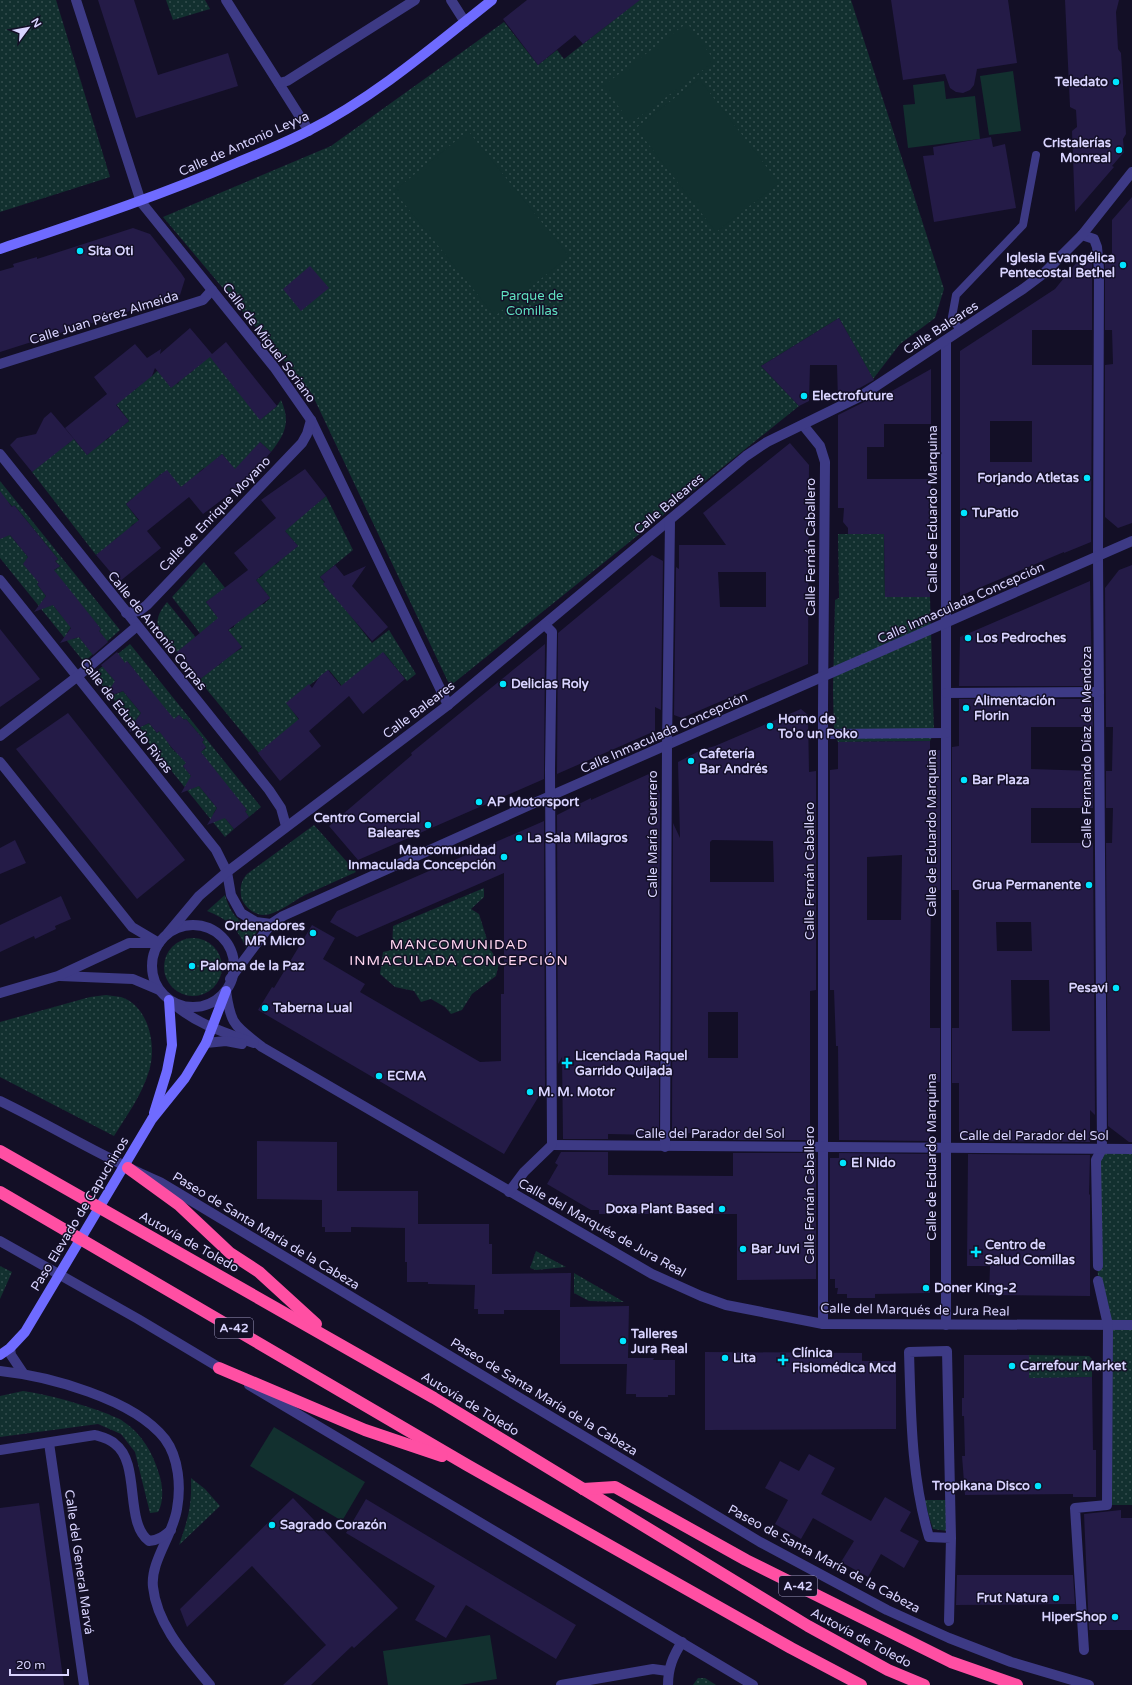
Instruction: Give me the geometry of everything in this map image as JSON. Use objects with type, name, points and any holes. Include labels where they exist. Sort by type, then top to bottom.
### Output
[{"type":"highway","name":"Autovía de Toledo","points":[[0,1151],[333,1339],[808,1626],[888,1670],[924,1685]]},
{"type":"highway","name":"A-42","points":[[128,1168],[179,1205],[230,1253],[259,1272],[333,1339]]},
{"type":"highway","name":"A-42","points":[[0,1192],[467,1465],[791,1648],[861,1685]]},
{"type":"highway","points":[[219,1368],[366,1430],[467,1465]]},
{"type":"highway","name":"A-42","points":[[583,1489],[615,1487],[746,1560],[952,1662],[1017,1685]]},
{"type":"street","name":"Calle de Miguel Soriano","points":[[76,0],[141,202],[274,367],[311,420],[448,705]]},
{"type":"street","points":[[226,0],[309,131]]},
{"type":"street","points":[[279,83],[287,81],[415,0]]},
{"type":"street","points":[[452,0],[465,22]]},
{"type":"street","name":"Calle de Antonio Leyva","points":[[0,249],[141,202],[185,185],[309,131],[358,102],[492,0]]},
{"type":"street","name":"Calle Baleares","points":[[168,933],[199,896],[228,872],[286,826],[448,705],[746,456],[767,442],[861,396],[946,341],[1043,274],[1082,235],[1132,172]]},
{"type":"street","name":"Calle Fernando Díaz de Mendoza","points":[[1082,235],[1094,239],[1099,255],[1098,557],[1102,1149],[1096,1160],[1098,1266]]},
{"type":"street","name":"Calle Juan Pérez Almeida","points":[[0,364],[203,300],[212,290]]},
{"type":"street","name":"Calle de Eduardo Marquina","points":[[946,341],[946,1325]]},
{"type":"street","name":"Calle de Enrique Moyano","points":[[126,613],[139,611],[147,605],[302,443],[307,434],[311,420]]},
{"type":"street","name":"Calle Fernán Caballero","points":[[803,425],[820,446],[825,462],[823,678],[823,1324]]},
{"type":"street","name":"Calle de Antonio Corpas","points":[[0,454],[136,627],[269,790],[281,808],[286,826]]},
{"type":"street","name":"Calle María Guerrero","points":[[665,1147],[667,746],[670,521]]},
{"type":"street","name":"Calle Inmaculada Concepción","points":[[230,979],[271,924],[283,916],[369,876],[823,678],[1132,541]]},
{"type":"street","name":"Calle de Eduardo Rivas","points":[[0,580],[216,850],[228,872]]},
{"type":"street","points":[[510,1192],[524,1172],[552,1145],[552,632],[545,625]]},
{"type":"street","points":[[0,736],[78,676],[136,627]]},
{"type":"street","points":[[946,693],[1100,692]]},
{"type":"street","points":[[823,734],[946,733]]},
{"type":"street","points":[[0,762],[132,927],[158,943]]},
{"type":"street","points":[[228,872],[231,895],[241,914],[256,922],[271,924]]},
{"type":"street","points":[[58,976],[133,979],[159,990],[169,1000],[189,1007],[200,1007],[218,999],[226,991],[234,968],[232,955],[227,943],[218,933],[205,926],[194,925],[181,927],[168,933],[158,943],[152,958],[153,975],[159,990]]},
{"type":"street","points":[[129,943],[132,927]]},
{"type":"street","points":[[0,993],[58,976],[129,943],[158,943]]},
{"type":"street","name":"Paso Elevado de Capuchinos","points":[[0,1355],[10,1348],[25,1332],[152,1119],[185,1078],[206,1043],[226,991]]},
{"type":"street","name":"Calle del Marqués de Jura Real","points":[[226,991],[229,1013],[235,1024],[262,1047]]},
{"type":"street","name":"Paso Elevado de Capuchinos","points":[[152,1119],[167,1071],[172,1045],[169,1000]]},
{"type":"street","name":"Calle del Marqués de Jura Real","points":[[169,1000],[185,1014],[212,1027],[262,1047],[652,1274],[701,1296],[726,1305],[823,1324],[1132,1325]]},
{"type":"street","name":"Calle del Marqués de Jura Real","points":[[206,1043],[226,1041],[262,1047]]},
{"type":"street","name":"Paseo de Santa María de la Cabeza","points":[[0,1101],[83,1143],[128,1168],[160,1182],[760,1542],[888,1610],[1011,1662],[1089,1685]]},
{"type":"street","name":"Calle del Parador del Sol","points":[[552,1145],[665,1147],[1132,1149]]},
{"type":"street","points":[[0,1241],[132,1315],[753,1685]]},
{"type":"street","points":[[1084,1650],[1075,1508],[1106,1505],[1108,1325],[1098,1281]]},
{"type":"street","points":[[10,1348],[11,1355],[23,1373]]},
{"type":"street","points":[[949,1621],[951,1538],[947,1350],[909,1352],[911,1432],[920,1508],[929,1537],[951,1538]]},
{"type":"street","points":[[0,1371],[23,1373],[62,1383],[124,1407],[154,1426],[166,1440],[178,1475],[178,1506],[171,1529],[155,1565],[152,1576],[155,1601],[161,1617],[178,1647],[210,1685]]},
{"type":"street","points":[[0,1450],[95,1435],[116,1444],[129,1469],[137,1522],[143,1537],[149,1541],[155,1541],[163,1537],[171,1529]]},
{"type":"street","name":"Calle del General Marvá","points":[[49,1443],[84,1685]]},
{"type":"street","points":[[668,1685],[668,1672],[675,1653],[682,1642]]},
{"type":"street","points":[[561,1685],[654,1669],[668,1672]]},
{"type":"lane","points":[[960,331],[952,317],[956,295],[1023,225],[1036,155]]},
{"type":"green space","points":[[0,0],[56,0],[110,177],[0,212]]},
{"type":"green space","points":[[166,0],[205,0],[210,9],[173,20]]},
{"type":"green space","name":"Parque de Comillas","points":[[639,0],[851,0],[944,289],[935,318],[900,344],[873,379],[839,318],[761,366],[799,406],[450,686],[312,394],[163,217],[331,146],[504,22],[538,65],[557,50],[564,59]]},
{"type":"green space","points":[[687,23],[715,61],[631,123],[603,86]]},
{"type":"green space","points":[[1013,71],[1021,131],[989,135],[980,76]]},
{"type":"green space","points":[[699,79],[779,183],[716,232],[636,128]]},
{"type":"green space","points":[[944,81],[946,99],[975,96],[980,139],[908,148],[903,105],[915,104],[913,85]]},
{"type":"green space","points":[[468,131],[569,256],[495,316],[394,191]]},
{"type":"green space","points":[[212,355],[262,418],[277,406],[281,400],[286,415],[286,421],[285,428],[280,439],[271,452],[260,442],[244,481],[222,454],[205,470],[204,468],[199,472],[200,474],[181,487],[160,474],[157,481],[144,488],[145,490],[126,504],[139,521],[132,525],[128,532],[115,539],[117,541],[96,555],[32,472],[61,446],[68,444],[73,438],[87,455],[104,438],[106,440],[110,437],[109,435],[129,421],[116,404],[133,388],[135,390],[145,378],[152,376],[157,371],[178,384],[181,377],[188,371],[190,373],[194,370],[193,368]]},
{"type":"green space","points":[[0,481],[120,630],[84,662],[0,558],[0,535],[10,535],[28,557],[24,564],[44,578],[37,584],[46,596],[42,602],[44,605],[53,605],[71,627],[67,633],[72,639],[79,637],[88,648],[103,636],[99,631],[101,629],[52,572],[60,566],[55,561],[58,559],[15,506],[13,507],[8,502],[0,507]]},
{"type":"green space","points":[[326,496],[353,550],[320,577],[372,643],[389,630],[416,674],[407,681],[384,653],[342,686],[329,670],[287,703],[299,720],[259,753],[199,680],[216,664],[218,666],[222,662],[221,660],[242,648],[228,630],[234,627],[237,620],[256,605],[264,604],[270,598],[256,580],[262,576],[273,563],[275,565],[279,562],[278,559],[298,546],[284,530]]},
{"type":"green space","points":[[838,534],[884,534],[885,597],[930,597],[934,733],[930,741],[838,742],[834,734],[833,690],[835,600],[839,598]]},
{"type":"green space","points":[[204,562],[226,589],[206,602],[219,619],[202,636],[172,597]]},
{"type":"green space","points":[[167,602],[197,639],[177,652],[162,633],[158,623],[158,617],[161,610]]},
{"type":"green space","points":[[130,644],[261,807],[249,817],[245,811],[247,810],[198,754],[206,748],[202,742],[204,740],[186,719],[184,720],[179,715],[172,721],[128,662],[106,670],[115,681],[113,691],[116,694],[123,691],[141,713],[136,720],[142,726],[149,723],[157,733],[164,727],[173,739],[169,745],[175,752],[181,748],[191,760],[183,766],[217,808],[213,814],[216,818],[225,818],[234,829],[225,837],[93,674]]},
{"type":"green space","points":[[314,825],[356,872],[305,895],[274,913],[260,915],[249,909],[241,896],[241,884],[243,879],[247,874]]},
{"type":"green space","points":[[484,888],[484,897],[471,909],[479,914],[490,949],[499,963],[496,976],[472,994],[462,1010],[451,1014],[445,1007],[431,999],[421,1002],[414,991],[395,987],[380,974],[383,952],[392,950],[393,926]]},
{"type":"green space","points":[[225,895],[236,917],[251,928],[258,930],[246,948],[243,941],[231,925],[220,917],[207,911]]},
{"type":"green space","points":[[187,938],[199,938],[214,946],[222,961],[222,973],[214,988],[199,996],[187,996],[172,988],[164,973],[164,961],[172,946]]},
{"type":"green space","points":[[106,995],[121,997],[131,1002],[138,1009],[148,1028],[152,1050],[146,1080],[134,1105],[114,1136],[0,1077],[0,1022],[90,997]]},
{"type":"green space","points":[[1102,1149],[1132,1149],[1132,1505],[1107,1505],[1108,1325],[1098,1281],[1096,1160]]},
{"type":"green space","points":[[536,1251],[566,1267],[536,1270],[530,1268]]},
{"type":"green space","points":[[0,1266],[12,1272],[0,1299]]},
{"type":"green space","points":[[574,1273],[624,1302],[589,1301],[574,1293]]},
{"type":"green space","points":[[1029,1355],[1089,1356],[1092,1359],[1092,1377],[1029,1379]]},
{"type":"green space","points":[[23,1391],[56,1397],[108,1414],[122,1421],[136,1432],[150,1451],[157,1466],[162,1493],[158,1512],[150,1513],[135,1452],[121,1434],[98,1424],[0,1437],[0,1396]]},
{"type":"green space","points":[[274,1427],[365,1482],[342,1521],[250,1466]]},
{"type":"green space","points":[[191,1478],[205,1489],[220,1506],[179,1545],[189,1512]]},
{"type":"green space","points":[[924,1500],[946,1500],[947,1531],[933,1529]]},
{"type":"green space","points":[[490,1635],[497,1679],[460,1685],[388,1685],[383,1651]]},
{"type":"green space","points":[[698,1678],[705,1678],[716,1685],[693,1685]]},
{"type":"building","points":[[98,0],[134,0],[158,75],[228,53],[238,86],[136,118]]},
{"type":"building","points":[[527,0],[640,0],[583,44],[575,35],[538,65],[503,19]]},
{"type":"building","points":[[891,0],[1008,0],[1017,63],[977,69],[974,85],[970,90],[963,93],[956,92],[950,88],[945,74],[903,80]]},
{"type":"building","points":[[1065,0],[1119,0],[1116,12],[1118,49],[1121,53],[1126,134],[1123,139],[1124,152],[1112,166],[1114,167],[1075,212],[1072,131],[1077,127],[1076,110],[1070,107]]},
{"type":"building","points":[[991,137],[993,147],[1005,144],[1016,208],[934,222],[923,156],[934,155],[933,147]]},
{"type":"building","points":[[1132,197],[1132,523],[1118,528],[1105,517],[1105,365],[1113,364],[1112,330],[1105,330],[1105,263],[1112,264],[1112,220]]},
{"type":"building","points":[[133,228],[150,234],[181,273],[185,279],[180,295],[0,352],[0,271],[14,267],[13,264],[37,257],[37,259]]},
{"type":"building","points":[[1077,262],[1092,263],[1092,330],[1032,330],[1032,365],[1092,365],[1091,542],[960,596],[960,351],[1055,289]],"holes":[[[990,421],[1032,421],[1032,462],[990,462]]]},
{"type":"building","points":[[310,266],[329,288],[301,311],[283,289]]},
{"type":"building","points":[[839,318],[874,380],[838,400],[837,365],[810,365],[809,401],[799,406],[761,366]]},
{"type":"building","points":[[190,328],[212,354],[226,342],[277,406],[260,420],[210,357],[171,388],[155,368],[152,376],[116,405],[129,421],[87,455],[65,428],[107,394],[94,377],[135,344],[147,358],[161,349],[160,354]]},
{"type":"building","points":[[931,369],[931,424],[884,424],[884,447],[867,447],[867,479],[931,479],[930,597],[885,597],[884,534],[848,534],[848,528],[843,522],[844,508],[838,508],[838,415],[864,402],[880,391],[883,396]]},
{"type":"building","points":[[51,412],[74,439],[32,472],[10,445],[17,438],[36,434],[44,418]]},
{"type":"building","points":[[260,442],[271,452],[243,484],[203,514],[189,497],[147,531],[161,548],[119,582],[96,555],[139,520],[126,504],[161,474],[167,470],[181,487],[222,454],[235,469]]},
{"type":"building","points":[[790,443],[809,465],[808,664],[682,718],[674,715],[676,567],[679,569],[679,545],[726,545],[703,513]],"holes":[[[718,572],[766,572],[766,607],[720,607]]]},
{"type":"building","points":[[305,469],[326,496],[285,531],[298,546],[256,580],[270,598],[228,630],[242,647],[199,680],[177,652],[218,618],[206,602],[248,570],[234,553],[276,518],[261,500]]},
{"type":"building","points":[[0,491],[12,507],[14,505],[58,559],[55,561],[60,566],[54,570],[101,629],[99,631],[108,642],[93,655],[79,637],[60,643],[71,628],[53,605],[34,612],[46,596],[37,584],[39,583],[23,564],[28,557],[10,535],[0,539]]},
{"type":"building","points":[[652,555],[663,561],[661,710],[655,707],[655,731],[557,774],[558,633]]},
{"type":"building","points":[[335,565],[344,576],[366,566],[352,586],[388,627],[372,641],[323,584],[325,582],[320,577]]},
{"type":"building","points":[[1132,565],[1132,1142],[1129,1142],[1108,1126],[1106,843],[1112,843],[1113,808],[1106,808],[1106,771],[1112,771],[1113,727],[1106,727],[1105,588],[1119,570]]},
{"type":"building","points":[[1090,581],[1092,686],[959,686],[960,637]]},
{"type":"building","points":[[0,629],[40,679],[0,707]]},
{"type":"building","points":[[545,644],[544,779],[358,860],[329,826],[412,755],[411,753]]},
{"type":"building","points":[[117,652],[125,663],[127,661],[174,719],[179,715],[184,720],[186,719],[204,740],[202,742],[206,747],[201,752],[247,810],[245,811],[249,817],[234,829],[225,818],[207,825],[217,808],[199,786],[181,793],[191,776],[183,766],[186,763],[159,731],[157,733],[149,723],[130,732],[129,730],[141,713],[123,691],[104,698],[115,681],[101,665]]},
{"type":"building","points":[[383,652],[405,679],[363,714],[349,696],[309,731],[321,746],[280,781],[258,753],[299,719],[286,703],[309,684],[312,688],[320,676],[328,670],[341,686]]},
{"type":"building","points":[[959,699],[1092,699],[1093,727],[1031,727],[1031,769],[1093,771],[1093,808],[1031,808],[1031,843],[1093,843],[1095,1115],[1090,1110],[1090,1142],[968,1141],[968,1136],[959,1136],[959,1083],[952,1083],[952,1028],[959,1028],[959,890],[952,890],[952,747],[959,746]],"holes":[[[996,922],[1031,922],[1032,951],[997,951]],[[1011,980],[1049,980],[1050,1031],[1012,1031]]]},
{"type":"building","points":[[801,709],[808,715],[809,772],[816,771],[816,990],[810,991],[810,1140],[733,1140],[733,1134],[672,1133],[673,823],[680,838],[678,762],[701,750],[715,746]],"holes":[[[712,840],[773,841],[774,882],[710,882],[710,842]],[[708,1012],[738,1012],[738,1058],[708,1058]]]},
{"type":"building","points":[[68,713],[185,860],[137,899],[16,749]]},
{"type":"building","points":[[930,741],[930,752],[940,750],[940,890],[931,890],[930,1028],[940,1028],[940,1082],[930,1082],[930,1141],[839,1140],[838,1046],[836,1046],[834,990],[830,990],[830,770],[838,769],[838,742]],"holes":[[[902,855],[901,920],[867,920],[867,857]]]},
{"type":"building","points":[[651,773],[660,794],[659,1133],[655,1133],[655,1135],[608,1134],[608,1139],[563,1139],[562,1057],[558,1064],[557,815],[591,798],[591,800]]},
{"type":"building","points":[[544,821],[545,1086],[504,1154],[258,1010],[272,987],[274,988],[312,925],[335,938],[323,959],[365,984],[360,992],[480,1062],[501,1061],[501,994],[504,994],[504,873],[357,937],[330,922],[337,911]]},
{"type":"building","points":[[15,840],[26,863],[0,874],[0,848]]},
{"type":"building","points":[[61,896],[71,919],[55,926],[56,929],[35,939],[34,936],[0,952],[0,925]]},
{"type":"building","points":[[257,1141],[337,1142],[337,1191],[418,1191],[418,1224],[489,1224],[489,1244],[492,1244],[492,1274],[571,1273],[570,1307],[629,1306],[628,1358],[675,1360],[675,1395],[668,1395],[668,1397],[636,1397],[636,1394],[626,1394],[627,1364],[560,1364],[560,1310],[504,1310],[504,1314],[478,1314],[478,1309],[474,1309],[475,1285],[407,1282],[407,1262],[405,1262],[405,1228],[351,1227],[351,1232],[325,1232],[325,1227],[322,1227],[322,1200],[257,1199]]},
{"type":"building","points":[[561,1152],[608,1152],[608,1175],[733,1176],[733,1153],[810,1153],[810,1158],[816,1158],[816,1279],[737,1280],[737,1214],[599,1214],[599,1210],[591,1210],[547,1184],[558,1165],[555,1163]]},
{"type":"building","points":[[839,1153],[930,1154],[930,1293],[875,1294],[875,1298],[847,1298],[847,1294],[837,1294],[838,1288],[835,1288],[835,1279],[830,1279],[830,1158],[839,1158]]},
{"type":"building","points":[[968,1154],[1090,1155],[1090,1296],[989,1295],[990,1266],[967,1266]]},
{"type":"building","points":[[705,1352],[862,1353],[862,1361],[896,1361],[896,1429],[705,1430]]},
{"type":"building","points":[[964,1355],[1029,1355],[1029,1378],[1092,1377],[1093,1450],[1096,1450],[1096,1497],[1073,1497],[1073,1494],[965,1495],[962,1456],[965,1456],[964,1416],[962,1416],[962,1398],[964,1398]]},
{"type":"building","points":[[809,1454],[835,1468],[821,1494],[871,1521],[885,1497],[911,1512],[900,1531],[919,1541],[904,1568],[881,1554],[868,1577],[841,1562],[854,1541],[813,1518],[801,1539],[775,1524],[788,1500],[765,1488],[780,1461],[799,1471]]},
{"type":"building","points":[[293,1498],[398,1608],[354,1648],[352,1646],[311,1685],[283,1685],[326,1645],[252,1566],[187,1627],[180,1609]]},
{"type":"building","points":[[366,1499],[576,1625],[556,1659],[466,1605],[446,1638],[415,1620],[435,1586],[346,1533]]},
{"type":"building","points":[[39,1503],[64,1685],[0,1685],[0,1508]]},
{"type":"building","points":[[1121,1510],[1121,1518],[1132,1518],[1132,1630],[1089,1630],[1084,1514]]},
{"type":"building","points":[[957,1575],[1073,1575],[1075,1604],[956,1605]]},
{"type":"place","name":"Teledato","points":[[1116,82]]},
{"type":"place","name":"Cristalerías Monreal","points":[[1119,150]]},
{"type":"place","name":"Sita Oti","points":[[80,251]]},
{"type":"place","name":"Iglesia Evangélica Pentecostal Bethel","points":[[1123,265]]},
{"type":"place","name":"Electrofuture","points":[[804,396]]},
{"type":"place","name":"Forjando Atletas","points":[[1087,478]]},
{"type":"place","name":"TuPatio","points":[[964,513]]},
{"type":"place","name":"Los Pedroches","points":[[968,638]]},
{"type":"place","name":"Delicias Roly","points":[[503,684]]},
{"type":"place","name":"Alimentación Florin","points":[[966,708]]},
{"type":"place","name":"Horno de To'o un Poko","points":[[770,726]]},
{"type":"place","name":"Cafetería Bar Andrés","points":[[691,761]]},
{"type":"place","name":"Bar Plaza","points":[[964,780]]},
{"type":"place","name":"AP Motorsport","points":[[479,802]]},
{"type":"place","name":"Centro Comercial Baleares","points":[[428,825]]},
{"type":"place","name":"La Sala Milagros","points":[[519,838]]},
{"type":"place","name":"Mancomunidad Inmaculada Concepción","points":[[504,857]]},
{"type":"place","name":"Grua Permanente","points":[[1089,885]]},
{"type":"place","name":"Ordenadores MR Micro","points":[[313,933]]},
{"type":"place","name":"Paloma de la Paz","points":[[192,966]]},
{"type":"place","name":"Pesavi","points":[[1116,988]]},
{"type":"place","name":"Taberna Lual","points":[[265,1008]]},
{"type":"place","name":"Licenciada Raquel Garrido Quijada","points":[[567,1063]]},
{"type":"place","name":"ECMA","points":[[379,1076]]},
{"type":"place","name":"M. M. Motor","points":[[530,1092]]},
{"type":"place","name":"El Nido","points":[[843,1163]]},
{"type":"place","name":"Doxa Plant Based","points":[[722,1209]]},
{"type":"place","name":"Bar Juvi","points":[[743,1249]]},
{"type":"place","name":"Centro de Salud Comillas","points":[[976,1252]]},
{"type":"place","name":"Doner King-2","points":[[926,1288]]},
{"type":"place","name":"Talleres Jura Real","points":[[623,1341]]},
{"type":"place","name":"Lita","points":[[725,1358]]},
{"type":"place","name":"Clínica Fisiomédica Mcd","points":[[783,1360]]},
{"type":"place","name":"Carrefour Market","points":[[1012,1366]]},
{"type":"place","name":"Tropikana Disco","points":[[1038,1486]]},
{"type":"place","name":"Sagrado Corazón","points":[[272,1525]]},
{"type":"place","name":"Frut Natura","points":[[1056,1598]]},
{"type":"place","name":"HiperShop","points":[[1115,1617]]},
{"type":"district","name":"MANCOMUNIDAD INMACULADA CONCEPCIÓN","points":[[459,952]]}]
